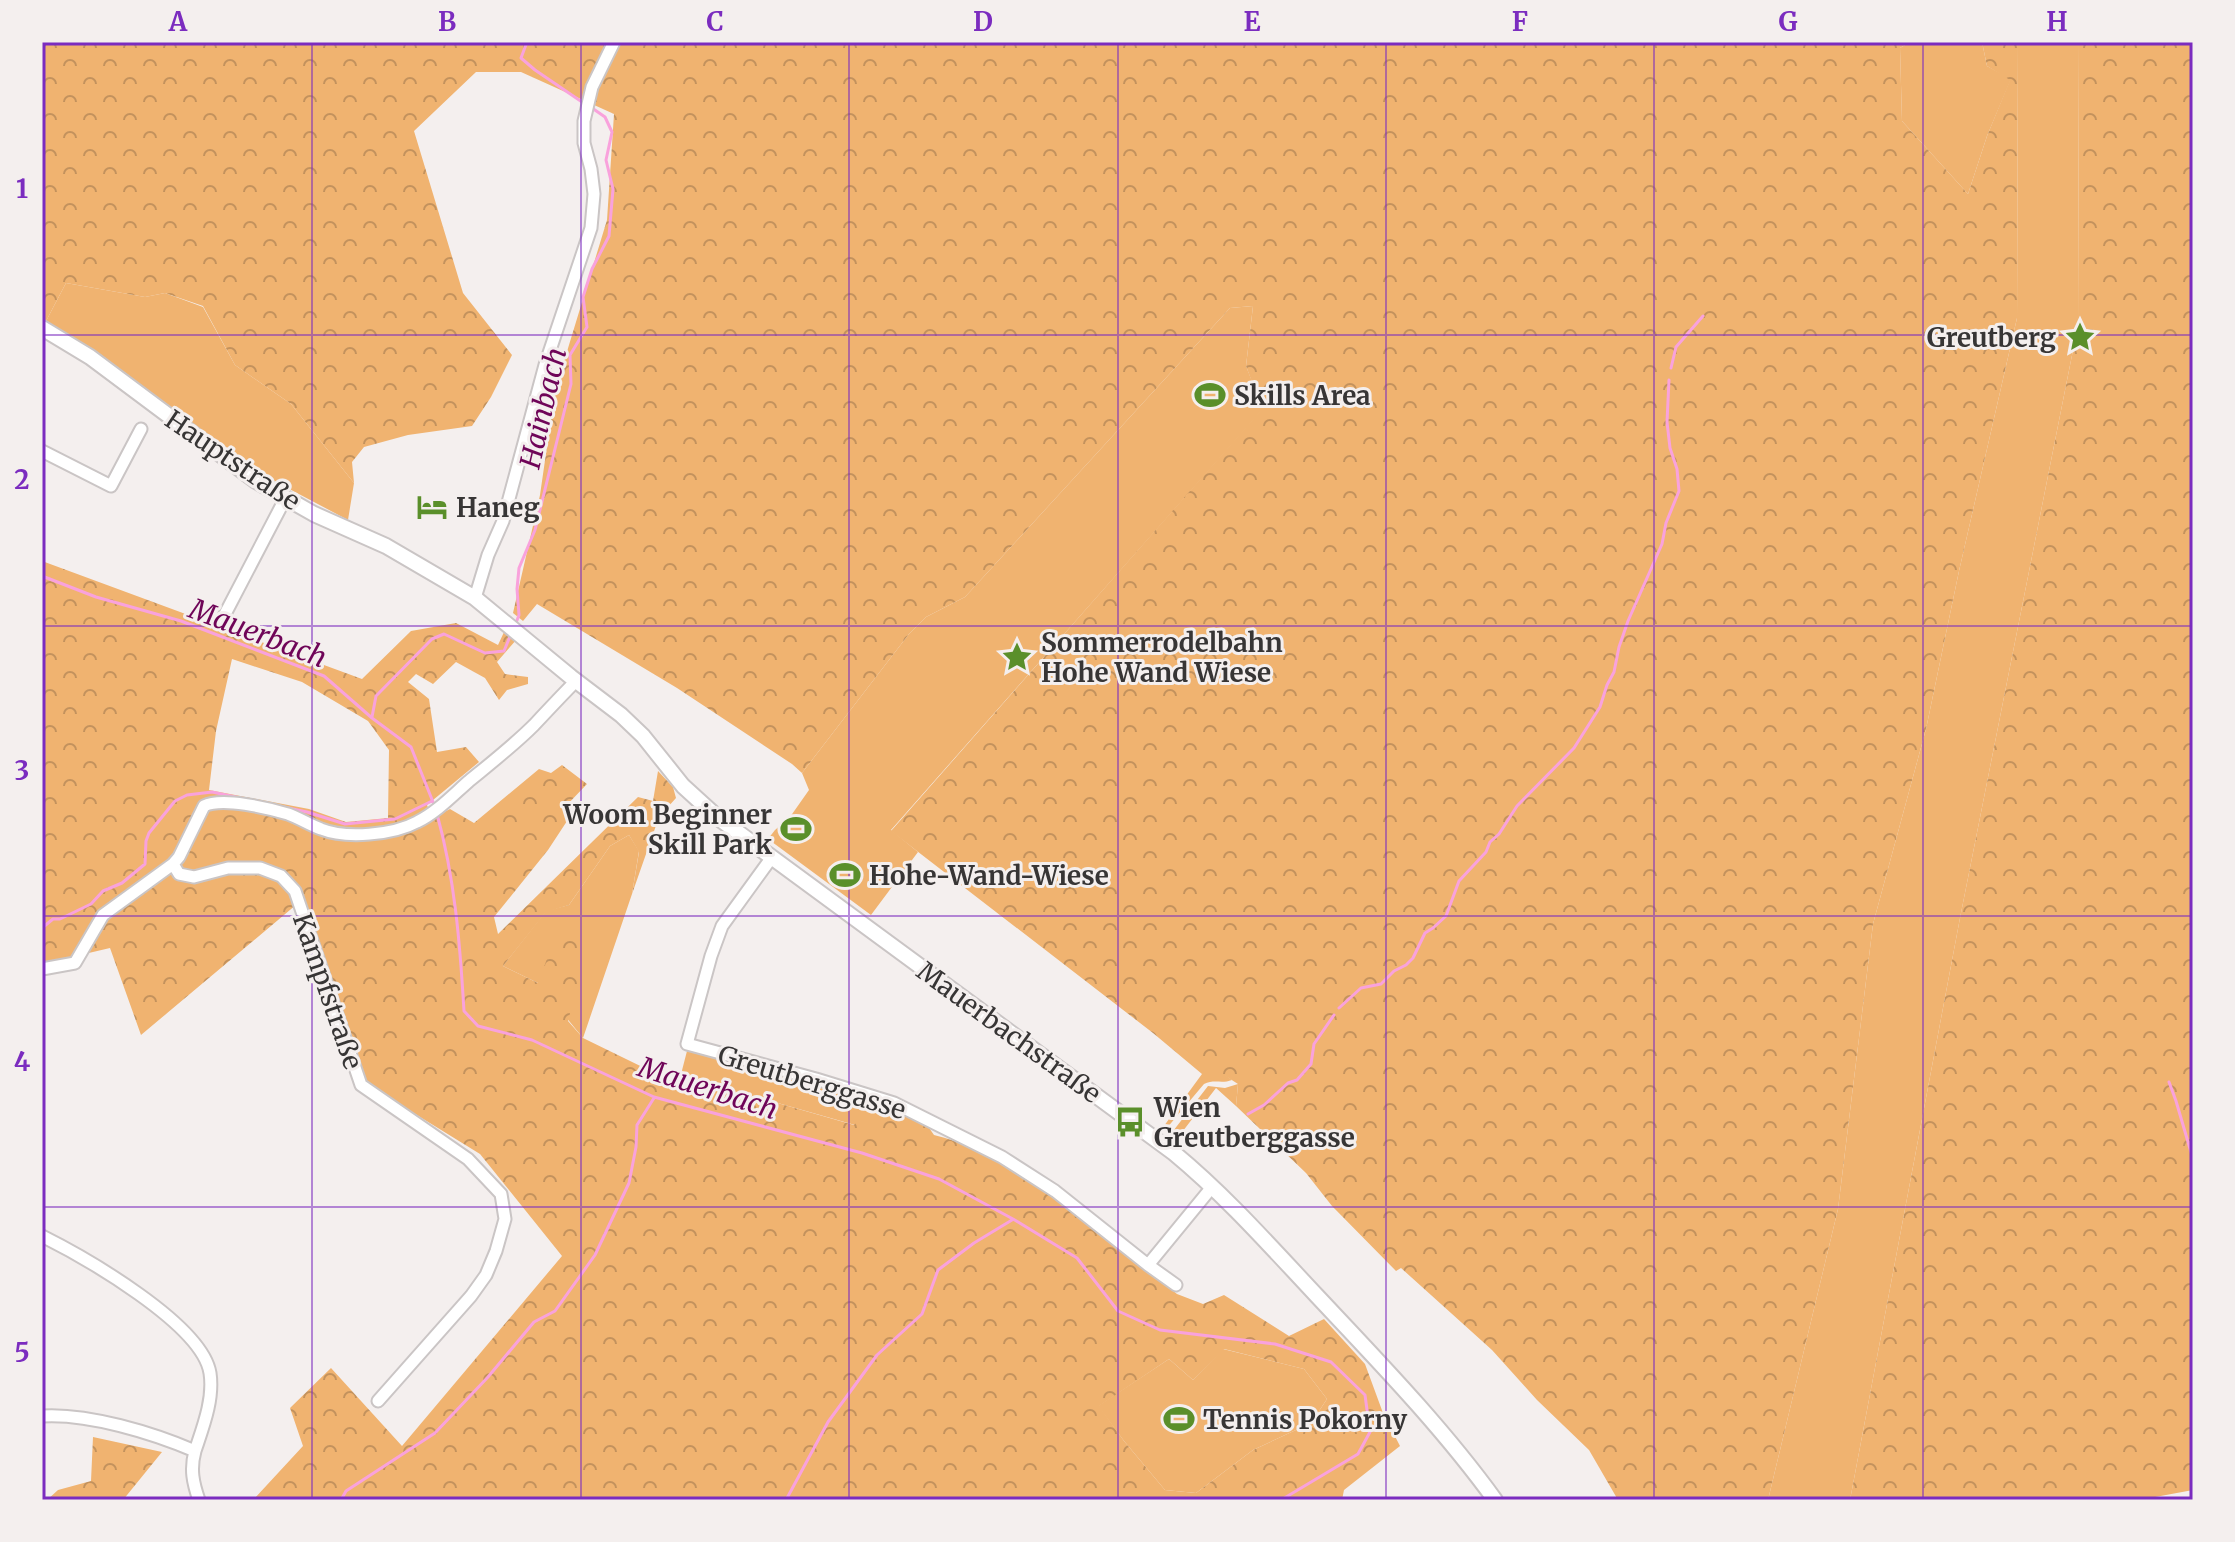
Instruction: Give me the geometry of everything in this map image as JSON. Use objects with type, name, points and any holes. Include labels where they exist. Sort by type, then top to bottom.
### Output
[{"type":"main road","name":"Hauptstraße","points":[[43,330],[90,357],[218,454],[285,499],[386,546],[475,598]]},
{"type":"main road","name":"Mauerbachstraße","points":[[475,598],[633,725],[699,801],[1174,1153],[1212,1187],[1371,1353],[1495,1500]]},
{"type":"street","points":[[475,598],[484,566],[503,521],[545,365],[591,228],[594,194],[584,143],[584,121],[588,99],[614,42]]},
{"type":"street","points":[[42,451],[111,486],[141,429]]},
{"type":"street","points":[[224,626],[224,616],[285,499]]},
{"type":"street","points":[[42,969],[75,963],[103,915],[179,857],[204,806],[211,802],[227,802],[287,814],[340,834],[405,827],[424,818],[449,799],[533,726],[576,681]]},
{"type":"street","name":"Greutberggasse","points":[[772,857],[722,926],[687,1044],[894,1103],[1015,1166],[1055,1191],[1176,1285]]},
{"type":"street","name":"Kampfstraße","points":[[173,864],[179,874],[194,877],[228,868],[260,868],[281,876],[295,891],[361,1085],[468,1159],[501,1194],[505,1219],[486,1275],[378,1401]]},
{"type":"street","points":[[1148,1265],[1212,1187]]},
{"type":"street","points":[[42,1236],[147,1300],[183,1331],[203,1354],[210,1372],[210,1397],[192,1462],[193,1482],[199,1500]]},
{"type":"street","points":[[42,1416],[91,1420],[170,1440],[195,1451]]},
{"type":"green space","points":[[42,42],[1910,42],[1900,48],[1902,121],[1968,194],[2010,80],[1987,66],[1982,42],[2018,42],[2017,318],[1926,729],[1873,924],[1838,1209],[1768,1500],[1618,1500],[1589,1450],[1537,1400],[1492,1350],[1401,1268],[1396,1271],[1332,1206],[1306,1173],[1236,1106],[1238,1084],[1224,1075],[1202,1074],[891,831],[1262,409],[1246,366],[1253,306],[1230,308],[965,597],[926,617],[909,634],[802,773],[677,688],[537,604],[523,621],[513,613],[540,495],[555,391],[607,220],[614,114],[521,72],[476,72],[414,131],[463,293],[512,355],[472,426],[408,435],[364,447],[352,462],[354,483],[291,404],[235,365],[203,306],[165,293],[145,297],[66,283],[45,323],[42,321]]},
{"type":"green space","points":[[1910,42],[1982,42],[1987,66],[2011,79],[1987,136],[1968,194],[1902,121],[1900,48]]},
{"type":"green space","points":[[2018,42],[2078,42],[2079,320],[1960,918],[1850,1500],[1768,1500],[1838,1209],[1873,924],[1926,729],[2017,318]]},
{"type":"green space","points":[[2078,42],[2193,42],[2193,1490],[2139,1500],[1850,1500],[1960,918],[2079,320]]},
{"type":"green space","points":[[66,283],[145,297],[165,293],[203,307],[235,365],[291,404],[354,483],[348,520],[244,465],[122,374],[112,363],[45,323]]},
{"type":"green space","points":[[1253,306],[1246,366],[1263,409],[891,830],[918,852],[871,915],[768,839],[790,817],[809,790],[802,773],[909,634],[926,617],[965,597],[1230,308]]},
{"type":"green space","points":[[42,561],[362,679],[411,631],[456,623],[498,645],[505,630],[517,639],[497,662],[505,674],[528,677],[528,684],[507,690],[499,700],[485,678],[456,662],[433,684],[416,674],[408,682],[429,699],[437,752],[466,747],[479,762],[427,805],[432,818],[450,809],[474,823],[539,769],[551,773],[562,765],[587,784],[565,807],[571,815],[548,850],[494,917],[498,934],[638,797],[653,801],[658,771],[673,787],[676,798],[659,817],[632,894],[639,852],[629,835],[610,846],[569,905],[546,912],[503,966],[538,983],[560,924],[589,937],[568,1021],[583,1038],[679,1082],[692,1095],[760,1098],[854,1125],[871,1106],[891,1105],[925,1122],[934,1135],[966,1145],[1030,1180],[1177,1294],[1203,1304],[1224,1295],[1289,1336],[1324,1319],[1365,1364],[1383,1413],[1400,1446],[1344,1490],[1342,1500],[253,1500],[303,1446],[290,1408],[331,1368],[402,1446],[562,1256],[480,1154],[365,1083],[303,899],[141,1035],[110,948],[42,964]],"holes":[[[232,659],[302,682],[368,721],[389,750],[388,818],[346,822],[309,809],[209,790],[216,731]],[[1224,1349],[1304,1369],[1327,1399],[1311,1423],[1253,1450],[1196,1493],[1165,1490],[1099,1406],[1169,1359],[1193,1380]]]},
{"type":"green space","points":[[629,835],[639,851],[632,894],[583,1038],[538,983],[503,966],[546,911],[569,905],[610,846]]},
{"type":"green space","points":[[687,1051],[891,1105],[855,1125],[760,1098],[692,1095],[679,1082]]},
{"type":"green space","points":[[1202,1074],[1224,1074],[1232,1080],[1204,1084],[1166,1129],[1161,1130]]},
{"type":"green space","points":[[1238,1084],[1236,1106],[1216,1088],[1176,1140],[1170,1135],[1208,1086],[1225,1088]]},
{"type":"green space","points":[[1223,1349],[1304,1369],[1327,1399],[1311,1423],[1253,1450],[1196,1493],[1165,1490],[1098,1406],[1169,1359],[1193,1380]]},
{"type":"green space","points":[[93,1437],[162,1452],[123,1500],[47,1500],[58,1490],[91,1481]]},
{"type":"waterway","name":"Hainbach","points":[[527,42],[521,58],[585,104]]},
{"type":"waterway","name":"Hainbach","points":[[516,623],[519,615],[519,568],[535,530],[571,384],[570,355],[587,327],[583,297],[592,269],[609,236],[613,189],[606,160],[612,132],[605,117],[592,108]]},
{"type":"waterway","points":[[1671,368],[1676,347],[1703,316]]},
{"type":"waterway","points":[[1339,1008],[1361,988],[1381,984],[1413,958],[1425,933],[1446,916],[1459,881],[1486,852],[1517,806],[1574,748],[1600,707],[1614,672],[1628,621],[1662,544],[1666,523],[1679,491],[1667,422],[1669,380]]},
{"type":"waterway","name":"Mauerbach","points":[[42,576],[96,597],[181,621],[324,676],[411,747],[435,807]]},
{"type":"waterway","name":"Hainbach","points":[[372,717],[376,696],[432,639],[444,634],[485,653],[504,651],[511,634]]},
{"type":"waterway","points":[[42,928],[53,919],[60,919],[91,904],[103,891],[122,883],[145,864],[149,833],[175,801],[187,795],[212,792],[307,812],[345,824],[395,819],[432,801]]},
{"type":"waterway","name":"Mauerbach","points":[[437,814],[452,887],[464,1011],[478,1026],[532,1040],[654,1097],[862,1153],[939,1179],[1077,1258],[1118,1311],[1160,1330],[1275,1344],[1331,1362],[1365,1395],[1370,1432],[1358,1454],[1281,1500]]},
{"type":"waterway","points":[[1248,1114],[1264,1105],[1288,1083],[1297,1080],[1311,1064],[1314,1044],[1334,1015]]},
{"type":"waterway","points":[[2169,1082],[2193,1159]]},
{"type":"waterway","points":[[341,1500],[346,1491],[435,1433],[534,1322],[555,1311],[595,1255],[629,1183],[637,1125],[654,1098]]},
{"type":"waterway","points":[[786,1500],[828,1422],[877,1355],[922,1314],[938,1270],[1012,1220]]},
{"type":"place","name":"Greutberg","points":[[2080,337]]},
{"type":"place","name":"Skills Area","points":[[1210,395]]},
{"type":"place","name":"Haneg","points":[[432,507]]},
{"type":"place","name":"Sommerrodelbahn Hohe Wand Wiese","points":[[1017,657]]},
{"type":"place","name":"Woom Beginner Skill Park","points":[[796,829]]},
{"type":"place","name":"Hohe-Wand-Wiese","points":[[845,875]]},
{"type":"place","name":"Wien Greutberggasse","points":[[1130,1122]]},
{"type":"place","name":"Tennis Pokorny","points":[[1179,1419]]}]
